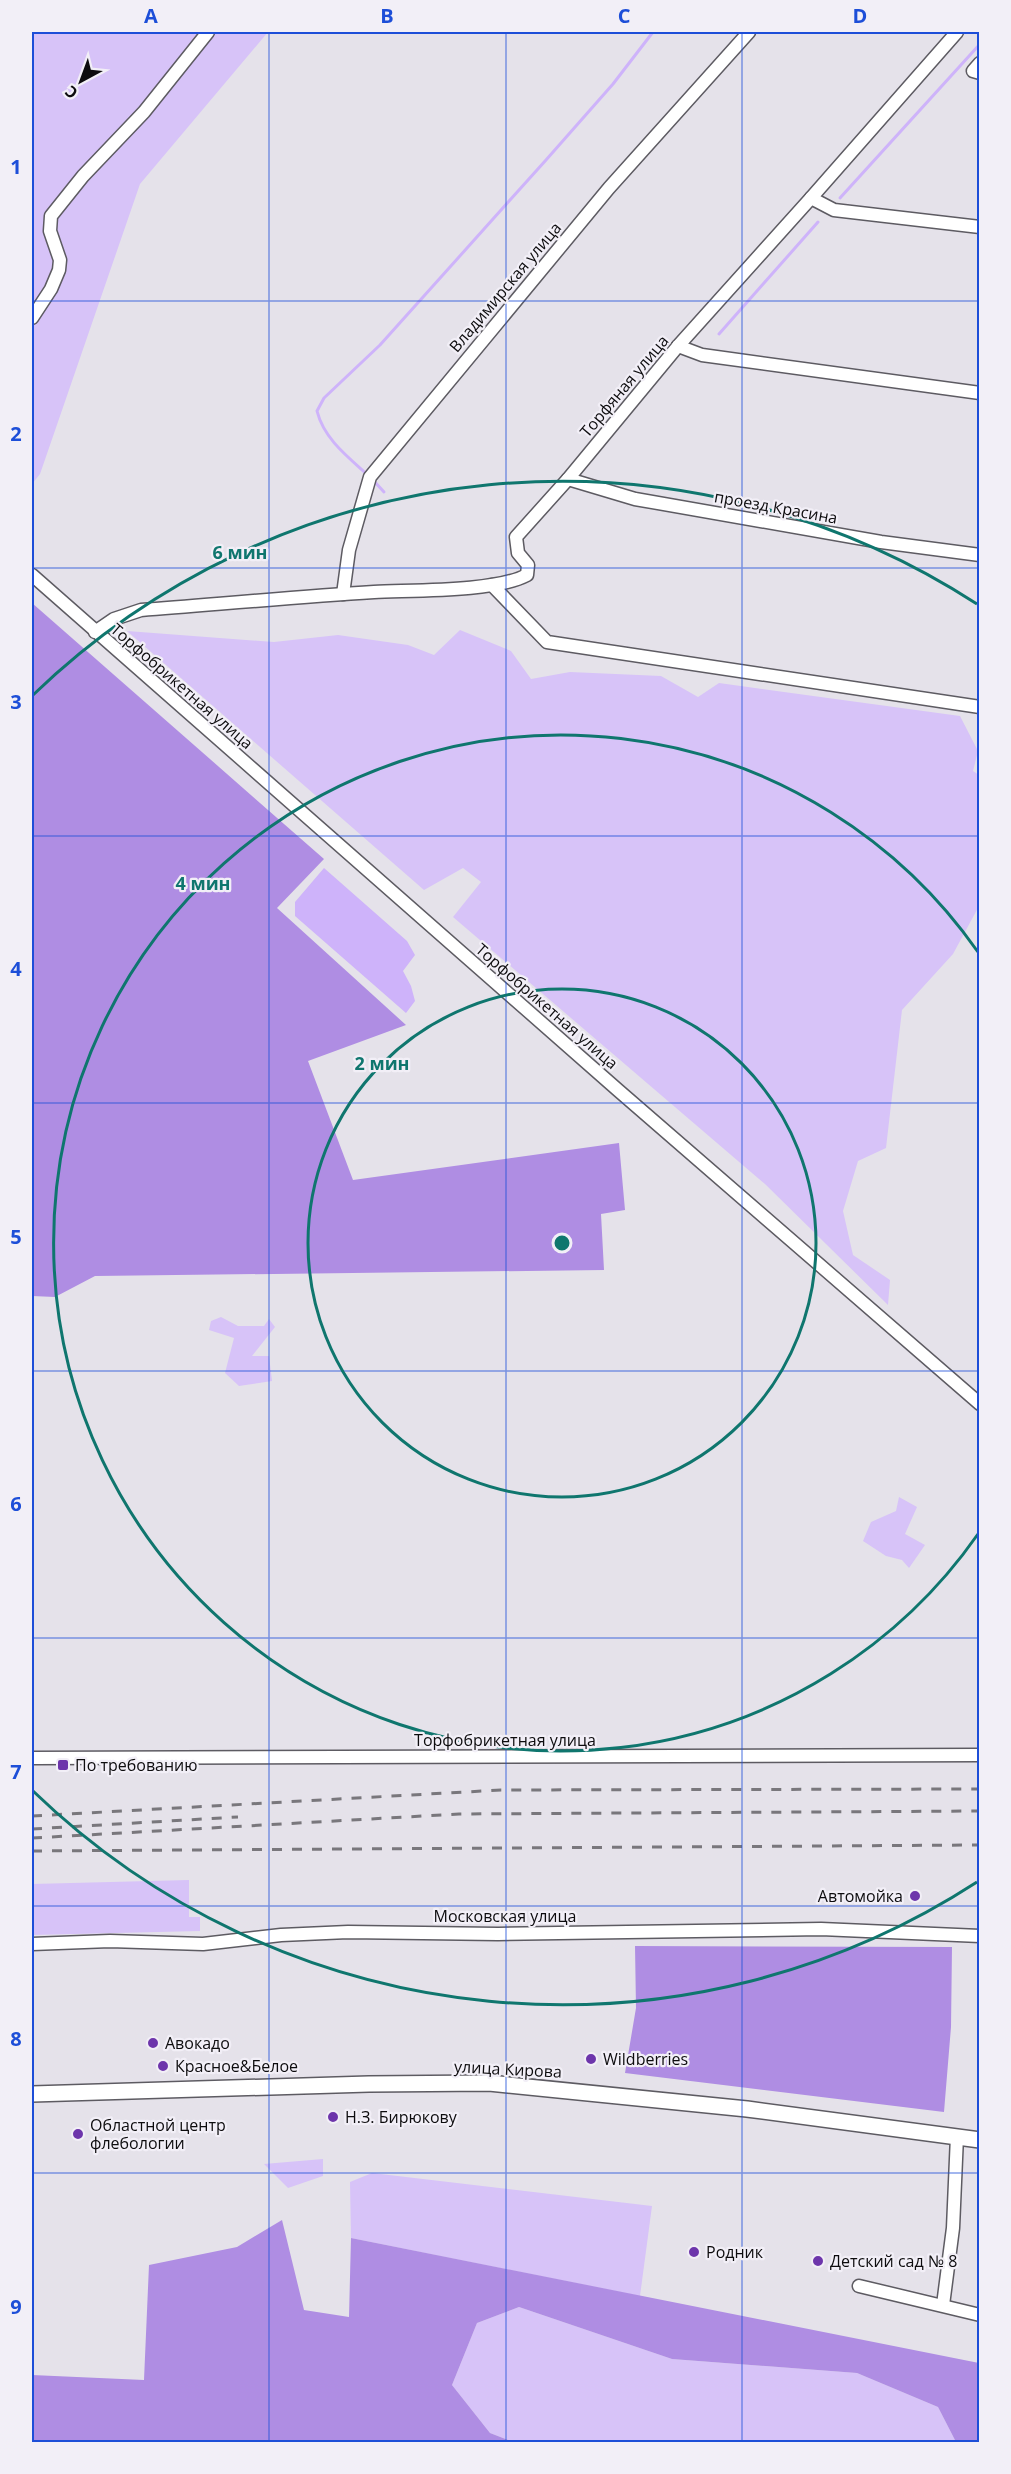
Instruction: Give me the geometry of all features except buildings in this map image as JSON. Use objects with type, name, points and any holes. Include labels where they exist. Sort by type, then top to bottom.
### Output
[{"type":"street","points":[[32,318],[51,289],[59,270],[60,260],[50,231],[51,216],[83,177],[144,112],[208,32]]},
{"type":"street","name":"Владимирская улица","points":[[343,594],[349,550],[370,477],[609,188],[750,32]]},
{"type":"street","name":"Торфяная улица","points":[[492,585],[527,575],[528,565],[518,554],[516,537],[568,479],[678,346],[957,32]]},
{"type":"street","points":[[980,63],[973,71],[980,73]]},
{"type":"street","points":[[811,198],[834,210],[980,227]]},
{"type":"street","points":[[678,346],[702,355],[980,393]]},
{"type":"street","name":"проезд Красина","points":[[568,479],[635,499],[881,542],[980,555]]},
{"type":"street","name":"Торфобрикетная улица","points":[[32,575],[980,1404]]},
{"type":"street","points":[[95,632],[114,619],[141,610],[492,585],[548,642],[980,707]]},
{"type":"street","name":"Торфобрикетная улица","points":[[32,1758],[980,1755]]},
{"type":"street","name":"Московская улица","points":[[32,1944],[110,1941],[203,1944],[281,1935],[348,1932],[498,1934],[821,1929],[980,1936]]},
{"type":"street","name":"улица Кирова","points":[[32,2094],[322,2085],[489,2083],[747,2109],[980,2140]]},
{"type":"street","points":[[943,2305],[953,2228],[957,2136]]},
{"type":"street","points":[[859,2286],[980,2315]]},
{"type":"shaded area","points":[[32,32],[268,32],[140,184],[40,474],[32,484]]},
{"type":"shaded area","points":[[32,603],[324,859],[277,908],[406,1025],[308,1061],[353,1180],[619,1143],[625,1210],[601,1214],[604,1270],[95,1276],[55,1297],[32,1296]]},
{"type":"shaded area","points":[[460,630],[511,651],[531,679],[570,672],[661,676],[698,697],[719,683],[960,716],[978,751],[973,771],[979,775],[979,906],[953,954],[902,1010],[886,1148],[858,1161],[843,1211],[853,1255],[890,1280],[888,1305],[765,1184],[453,917],[481,882],[463,868],[424,890],[127,631],[274,642],[338,635],[408,645],[434,655]]},
{"type":"shaded area","points":[[324,868],[407,941],[415,955],[403,971],[411,986],[415,1001],[406,1013],[295,916],[295,902]]},
{"type":"shaded area","points":[[221,1317],[238,1326],[264,1326],[269,1319],[275,1327],[252,1356],[269,1356],[272,1381],[239,1386],[225,1373],[234,1338],[209,1330],[211,1321]]},
{"type":"shaded area","points":[[899,1497],[917,1507],[905,1534],[925,1545],[909,1568],[902,1560],[886,1556],[863,1541],[871,1522],[896,1511]]},
{"type":"shaded area","points":[[189,1880],[189,1917],[200,1917],[200,1931],[32,1935],[32,1884]]},
{"type":"shaded area","points":[[635,1946],[952,1947],[951,2027],[944,2112],[625,2073],[636,2008]]},
{"type":"shaded area","points":[[323,2159],[323,2176],[288,2188],[264,2164]]},
{"type":"shaded area","points":[[372,2173],[652,2206],[640,2296],[351,2238],[350,2182]]},
{"type":"shaded area","points":[[282,2220],[304,2310],[349,2317],[351,2238],[979,2363],[979,2442],[956,2442],[938,2407],[857,2373],[672,2359],[519,2307],[477,2323],[452,2385],[490,2433],[513,2442],[32,2442],[32,2375],[144,2380],[149,2265],[237,2247]]},
{"type":"shaded area","points":[[519,2307],[672,2359],[857,2373],[938,2407],[956,2442],[513,2442],[490,2433],[452,2385],[477,2323]]},
{"type":"waterway","points":[[369,476],[338,447],[325,430],[317,411],[324,398],[380,345],[613,84],[653,32]]},
{"type":"waterway","points":[[840,198],[980,44]]},
{"type":"waterway","points":[[719,334],[818,222]]},
{"type":"waterway","points":[[373,480],[384,492]]},
{"type":"railway","points":[[32,1816],[501,1790],[980,1789]]},
{"type":"railway","points":[[32,1838],[459,1814],[980,1811]]},
{"type":"railway","points":[[32,1829],[238,1817]]},
{"type":"railway","points":[[32,1851],[980,1845]]},
{"type":"place","name":"По требованию","points":[[63,1765]]},
{"type":"place","name":"Автомойка","points":[[915,1896]]},
{"type":"place","name":"Авокадо","points":[[153,2043]]},
{"type":"place","name":"Wildberries","points":[[591,2059]]},
{"type":"place","name":"Красное&Белое","points":[[163,2066]]},
{"type":"place","name":"Н.З. Бирюкову","points":[[333,2117]]},
{"type":"place","name":"Областной центр флебологии","points":[[78,2134]]},
{"type":"place","name":"Родник","points":[[694,2252]]},
{"type":"place","name":"Детский сад № 8","points":[[818,2261]]}]
